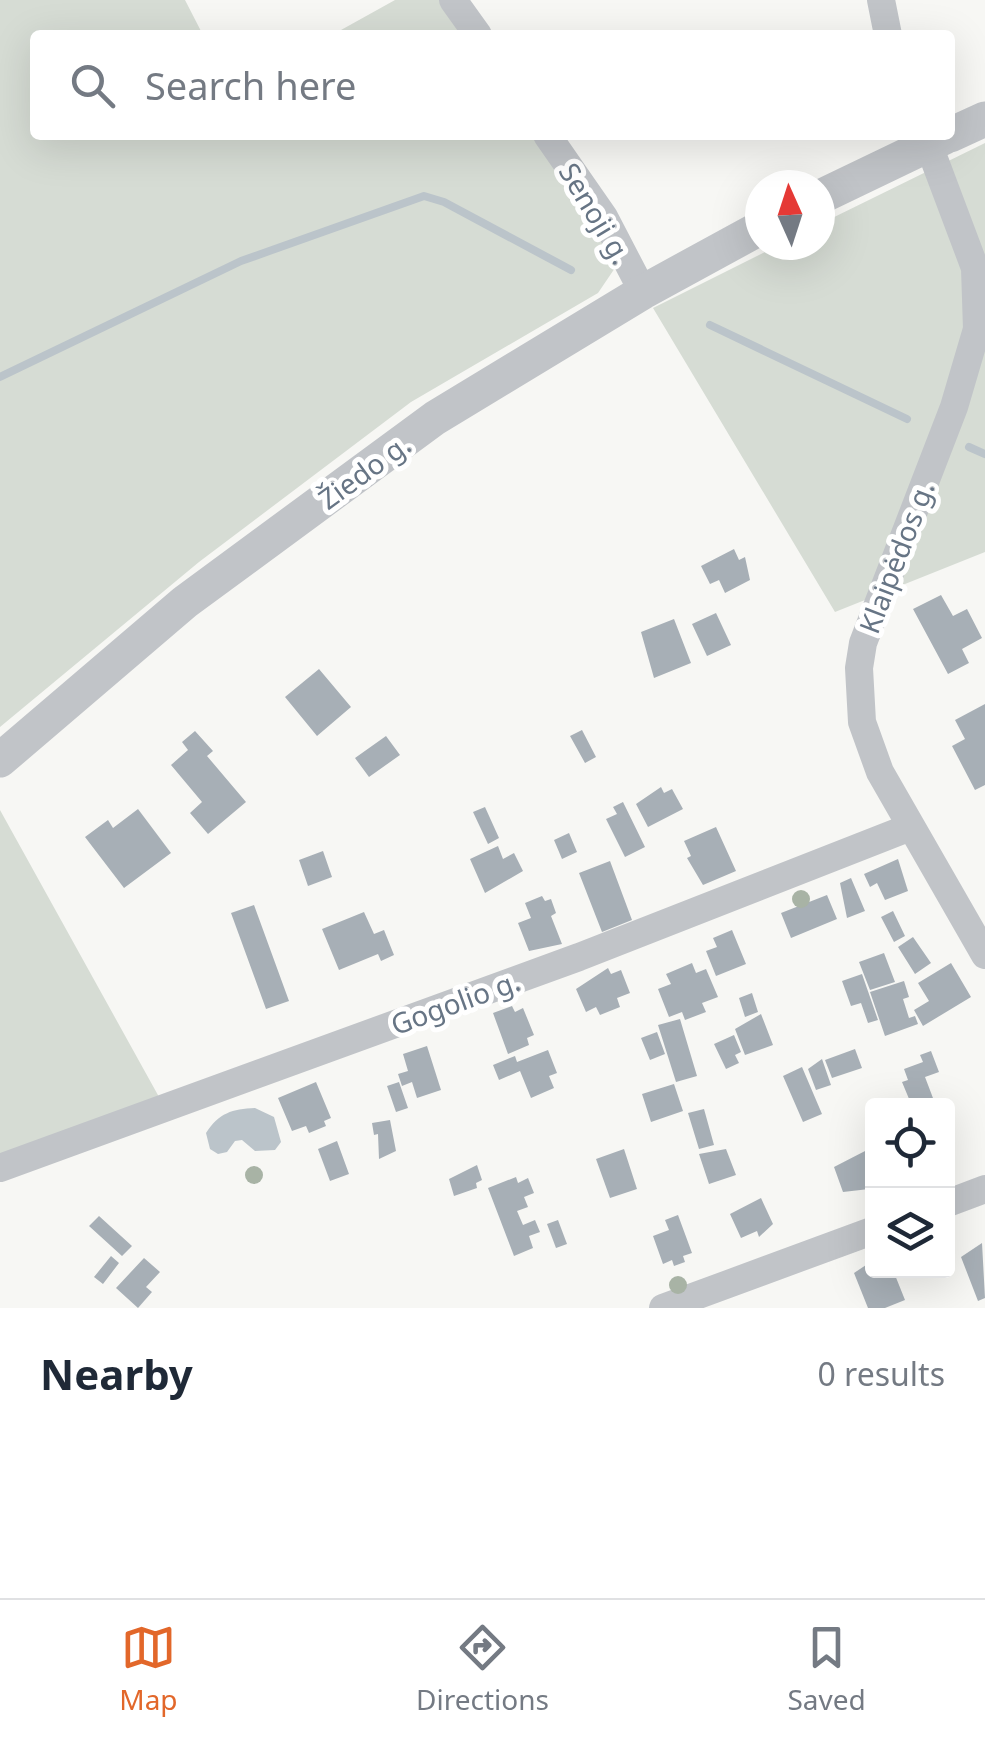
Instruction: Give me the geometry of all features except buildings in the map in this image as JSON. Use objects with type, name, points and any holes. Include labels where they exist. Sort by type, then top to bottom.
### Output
[{"type":"street","points":[[453,0],[474,30]]},
{"type":"street","points":[[882,0],[887,30]]},
{"type":"street","points":[[955,130],[985,119]]},
{"type":"street","name":"Senoji g.","points":[[550,140],[604,217],[643,292]]},
{"type":"street","points":[[835,189],[932,140]]},
{"type":"street","name":"Klaipėdos g.","points":[[939,140],[967,238],[978,304],[971,357],[869,626],[859,668],[862,722],[870,750],[908,828],[985,955]]},
{"type":"street","name":"Žiedo g.","points":[[0,760],[186,602],[435,418],[643,292],[745,236]]},
{"type":"street","name":"Gogolio g.","points":[[0,1168],[579,957],[908,828]]},
{"type":"street","points":[[955,1200],[985,1189]]},
{"type":"street","points":[[663,1308],[865,1233]]},
{"type":"shaded area","points":[[0,0],[185,0],[200,30],[30,30],[30,140],[540,140],[596,222],[617,265],[598,293],[411,402],[199,562],[0,727]]},
{"type":"shaded area","points":[[395,0],[440,0],[465,30],[341,30]]},
{"type":"shaded area","points":[[985,143],[985,552],[835,612],[653,308],[749,260],[835,260],[835,217]]},
{"type":"shaded area","points":[[0,810],[169,1115],[0,1177]]},
{"type":"shaded area","points":[[255,1108],[274,1117],[281,1142],[275,1150],[255,1151],[242,1140],[235,1141],[227,1152],[218,1154],[210,1149],[206,1133],[216,1121],[233,1111]]},
{"type":"waterway","points":[[0,377],[241,261],[424,196],[444,202],[571,270]]},
{"type":"waterway","points":[[710,325],[907,419]]},
{"type":"waterway","points":[[969,447],[985,454]]}]
